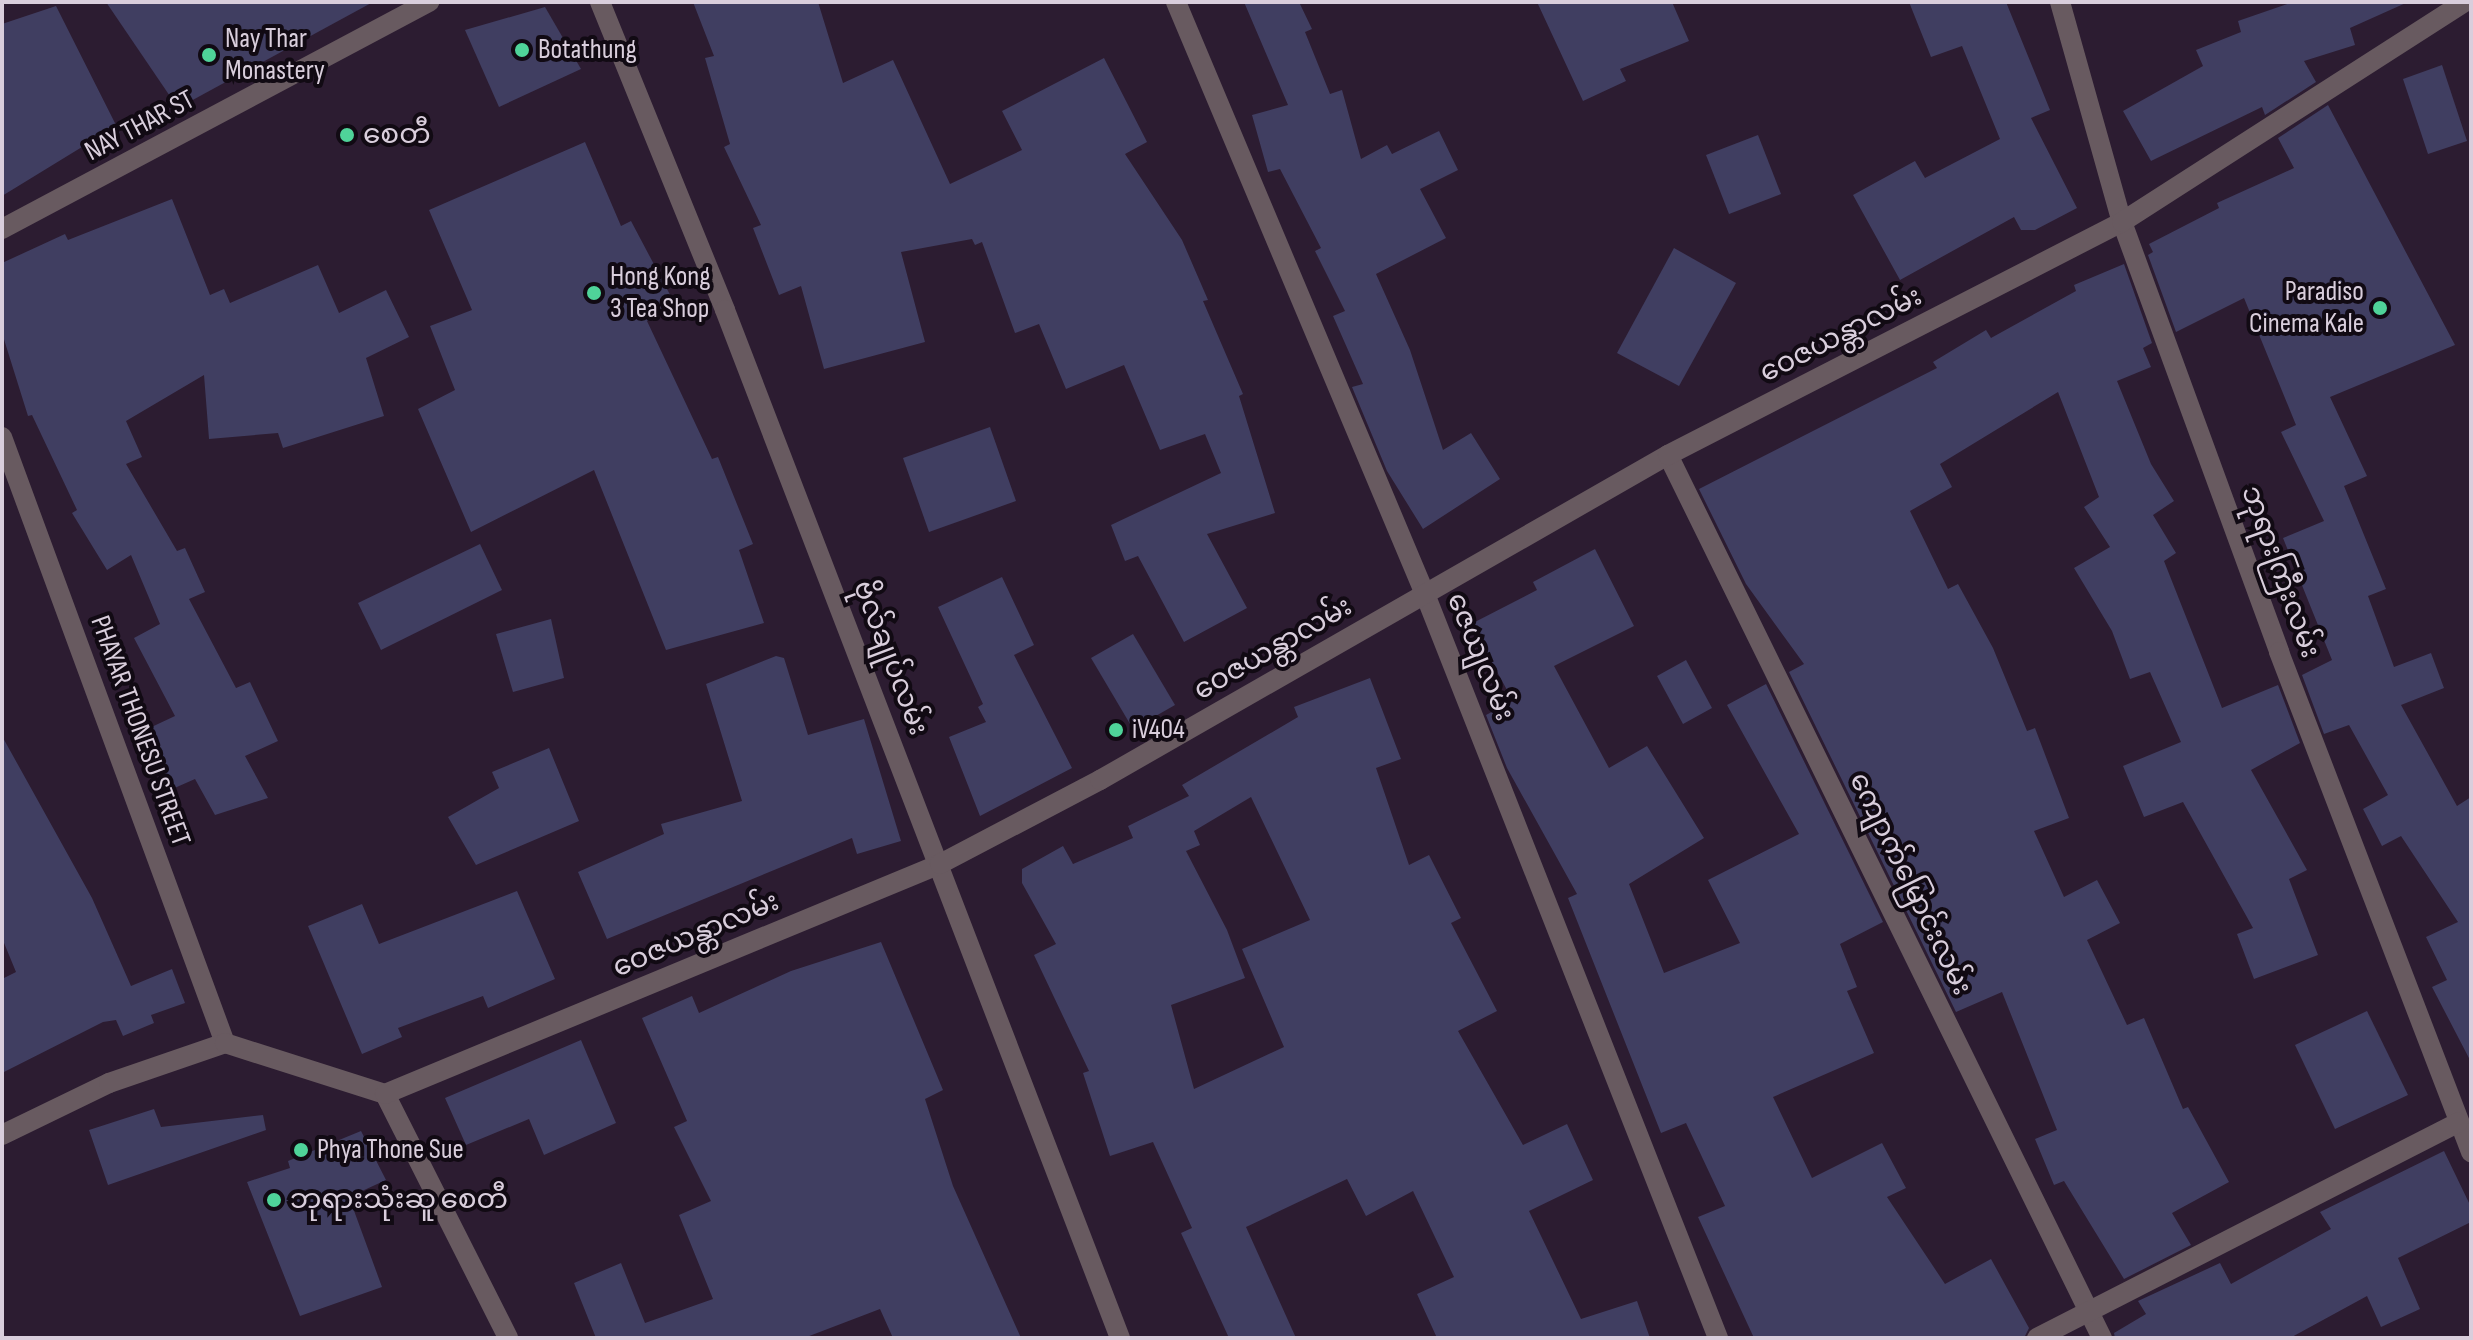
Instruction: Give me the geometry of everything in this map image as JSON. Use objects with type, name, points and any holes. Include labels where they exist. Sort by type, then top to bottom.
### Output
[{"type":"street","name":"NAY THAR ST","points":[[2,229],[429,2]]},
{"type":"street","name":"ဗိုလ်ချုပ်လမ်း","points":[[600,2],[940,864],[1120,1338]]},
{"type":"street","name":"ဇေယျလမ်း","points":[[1176,2],[1425,594],[1718,1338]]},
{"type":"street","name":"ဘုရားကြီးလမ်း","points":[[2060,2],[2122,222],[2471,1152]]},
{"type":"street","name":"ဝေဇယန္တာလမ်း","points":[[385,1094],[940,864],[1100,780],[1668,455],[2122,222],[2465,2]]},
{"type":"street","name":"PHAYAR THONESU STREET","points":[[2,437],[225,1043]]},
{"type":"street","name":"ကျောက်မြောင်းလမ်း","points":[[1668,455],[2102,1338]]},
{"type":"street","points":[[2,1135],[109,1083],[225,1043],[385,1094],[508,1338]]},
{"type":"street","points":[[2037,1338],[2088,1309],[2458,1123]]},
{"type":"building","name":"Nay Thar Monastery","points":[[106,2],[373,2],[178,108]]},
{"type":"building","points":[[693,2],[818,2],[843,83],[893,60],[950,184],[1022,150],[1002,111],[1104,58],[1147,142],[1125,154],[1182,240],[1208,300],[1203,301],[1243,394],[1239,396],[1275,513],[1207,534],[1247,608],[1184,642],[1138,556],[1125,561],[1111,525],[1221,473],[1205,434],[1160,450],[1124,365],[1066,389],[1039,324],[1015,333],[982,242],[975,245],[972,239],[901,252],[925,342],[824,369],[801,286],[779,295],[753,228],[761,225],[724,147],[730,144],[705,58],[714,56]]},
{"type":"building","points":[[1244,2],[1299,2],[1312,29],[1305,32],[1330,94],[1342,90],[1361,159],[1387,145],[1392,154],[1439,131],[1458,170],[1420,189],[1446,238],[1376,274],[1410,350],[1443,450],[1471,433],[1500,479],[1423,529],[1387,471],[1352,387],[1363,384],[1333,316],[1345,311],[1315,251],[1321,248],[1280,169],[1268,172],[1252,115],[1288,105]]},
{"type":"building","points":[[1537,2],[1672,2],[1689,41],[1620,69],[1626,81],[1583,101]]},
{"type":"building","points":[[1909,2],[2006,2],[2050,110],[2031,118],[2077,208],[2035,230],[2021,230],[2014,217],[1900,280],[1853,195],[1915,161],[1925,178],[2000,139],[1962,46],[1931,57]]},
{"type":"building","points":[[2293,2],[2408,2],[2350,28],[2355,45],[2304,61],[2316,82],[2265,115],[2262,107],[2151,161],[2123,111],[2203,66],[2196,50],[2241,32],[2238,21]]},
{"type":"building","points":[[56,6],[120,133],[84,151],[82,147],[2,196],[2,24]]},
{"type":"building","name":"Botathung","points":[[545,7],[581,69],[499,107],[465,30]]},
{"type":"building","points":[[2442,65],[2467,141],[2428,154],[2403,79]]},
{"type":"building","points":[[2328,105],[2455,345],[2330,397],[2367,476],[2344,486],[2386,589],[2368,596],[2394,667],[2431,653],[2444,688],[2401,705],[2457,806],[2471,797],[2471,1062],[2432,987],[2447,980],[2426,937],[2458,922],[2401,836],[2382,846],[2363,809],[2388,795],[2349,725],[2324,734],[2302,675],[2332,660],[2283,538],[2324,521],[2281,432],[2296,425],[2244,298],[2176,332],[2148,255],[2153,252],[2149,244],[2219,208],[2217,203],[2294,168],[2278,138]]},
{"type":"building","points":[[1758,135],[1781,194],[1729,214],[1706,155]]},
{"type":"building","points":[[585,142],[621,226],[631,221],[676,306],[647,321],[712,459],[718,457],[753,544],[739,550],[764,623],[666,650],[594,470],[471,532],[418,409],[455,390],[430,326],[472,310],[429,210]]},
{"type":"building","points":[[172,199],[210,295],[224,289],[230,303],[318,265],[339,313],[386,290],[409,337],[366,358],[384,416],[283,448],[278,433],[209,439],[204,375],[126,421],[142,457],[126,464],[177,551],[185,548],[205,592],[189,599],[236,688],[250,682],[278,741],[245,756],[268,798],[215,815],[195,779],[170,790],[143,731],[175,716],[134,638],[160,624],[131,555],[107,570],[72,513],[77,510],[32,415],[28,416],[2,333],[2,263],[65,234],[68,240]]},
{"type":"building","points":[[1674,248],[1736,283],[1679,386],[1617,353]]},
{"type":"building","points":[[2124,264],[2152,343],[2143,348],[2151,367],[2117,381],[2151,464],[2174,501],[2153,515],[2176,553],[2164,561],[2222,708],[2278,685],[2300,743],[2251,770],[2307,870],[2289,879],[2318,955],[2254,979],[2237,934],[2253,928],[2183,802],[2144,817],[2123,766],[2181,742],[2150,672],[2130,679],[2112,631],[2074,568],[2110,547],[2084,507],[2099,497],[2058,392],[1940,464],[1952,487],[1910,511],[1948,589],[1958,584],[1993,648],[2027,731],[2035,728],[2069,818],[2034,831],[2064,897],[2097,880],[2120,923],[2087,940],[2127,1025],[2144,1018],[2183,1109],[2188,1107],[2229,1182],[2172,1213],[2191,1245],[2124,1279],[2064,1181],[2054,1185],[2035,1139],[2057,1130],[2002,992],[1956,1012],[1789,672],[1804,664],[1746,584],[1699,489],[1937,368],[1933,362],[1986,330],[1991,338],[2076,291],[2074,285]]},
{"type":"building","points":[[990,427],[1016,501],[929,532],[903,458]]},
{"type":"building","points":[[480,544],[502,590],[381,650],[358,603]]},
{"type":"building","points":[[1595,549],[1634,626],[1554,666],[1609,768],[1647,746],[1704,838],[1629,884],[1664,973],[1740,943],[1708,880],[1799,834],[1727,705],[1766,684],[1883,922],[1840,944],[1857,987],[1847,991],[1874,1053],[1773,1097],[1812,1178],[1882,1143],[1906,1188],[1887,1197],[1945,1284],[1991,1259],[2029,1328],[2024,1338],[1754,1338],[1698,1217],[1725,1206],[1686,1123],[1661,1133],[1568,898],[1577,894],[1507,768],[1486,715],[1513,701],[1471,624],[1537,590],[1533,582]]},
{"type":"building","points":[[1002,577],[1034,645],[1014,655],[1072,768],[980,816],[949,737],[986,722],[978,707],[983,704],[938,607]]},
{"type":"building","points":[[551,619],[564,678],[513,692],[496,634]]},
{"type":"building","points":[[1133,634],[1175,705],[1133,729],[1091,658]]},
{"type":"building","points":[[776,656],[784,658],[808,735],[864,719],[901,841],[857,854],[852,838],[607,939],[578,872],[664,834],[661,824],[742,801],[706,684]]},
{"type":"building","points":[[1686,660],[1712,708],[1683,724],[1657,676]]},
{"type":"building","points":[[1370,678],[1401,759],[1376,768],[1409,865],[1429,855],[1461,918],[1451,923],[1497,1011],[1458,1031],[1523,1145],[1567,1124],[1593,1180],[1529,1211],[1581,1319],[1637,1301],[1650,1338],[1437,1338],[1417,1294],[1454,1277],[1413,1191],[1366,1216],[1347,1179],[1246,1227],[1296,1338],[1229,1338],[1181,1233],[1192,1228],[1153,1142],[1110,1156],[1083,1073],[1089,1071],[1034,955],[1056,944],[1022,883],[1022,869],[1063,846],[1073,864],[1133,838],[1128,826],[1189,796],[1182,785],[1298,717],[1294,707]],"holes":[[[1251,797],[1310,920],[1242,949],[1284,1047],[1194,1089],[1171,1005],[1245,978],[1227,930],[1186,851],[1200,845],[1194,831]]]},
{"type":"building","points":[[2,736],[92,898],[131,986],[172,969],[185,1003],[151,1015],[154,1023],[123,1036],[116,1020],[103,1022],[2,1073],[2,979],[16,972],[2,938]]},
{"type":"building","points":[[549,748],[579,821],[476,865],[448,817],[499,788],[492,772]]},
{"type":"building","points":[[517,891],[555,979],[488,1008],[483,996],[398,1028],[402,1037],[362,1054],[308,926],[362,904],[379,944]]},
{"type":"building","points":[[881,942],[943,1090],[925,1099],[953,1186],[1021,1338],[893,1338],[880,1309],[804,1338],[596,1338],[574,1283],[621,1263],[645,1323],[713,1299],[679,1215],[711,1201],[674,1127],[687,1121],[642,1018],[692,996],[699,1013],[791,971]]},
{"type":"building","points":[[2367,1011],[2408,1095],[2335,1129],[2295,1045]]},
{"type":"building","points":[[581,1040],[616,1123],[544,1155],[529,1119],[466,1145],[445,1098]]},
{"type":"building","points":[[154,1109],[161,1127],[263,1115],[266,1130],[108,1185],[89,1130]]},
{"type":"building","points":[[361,1131],[386,1180],[349,1197],[382,1287],[300,1316],[247,1182],[290,1168],[288,1161]]},
{"type":"building","points":[[2444,1151],[2471,1207],[2471,1222],[2398,1258],[2420,1309],[2381,1327],[2367,1296],[2290,1338],[2115,1338],[2114,1333],[2146,1314],[2138,1301],[2220,1263],[2231,1284],[2331,1229],[2320,1212]]},
{"type":"place","name":"Botathung","points":[[522,50]]},
{"type":"place","name":"Nay Thar Monastery","points":[[209,55]]},
{"type":"place","name":"စေတီ","points":[[347,135]]},
{"type":"place","name":"Hong Kong 3 Tea Shop","points":[[594,293]]},
{"type":"place","name":"Paradiso Cinema Kale","points":[[2380,308]]},
{"type":"place","name":"iV404","points":[[1116,730]]},
{"type":"place","name":"Phya Thone Sue","points":[[301,1150]]},
{"type":"place","name":"ဘုရားသုံးဆူ စေတီ","points":[[274,1200]]}]
